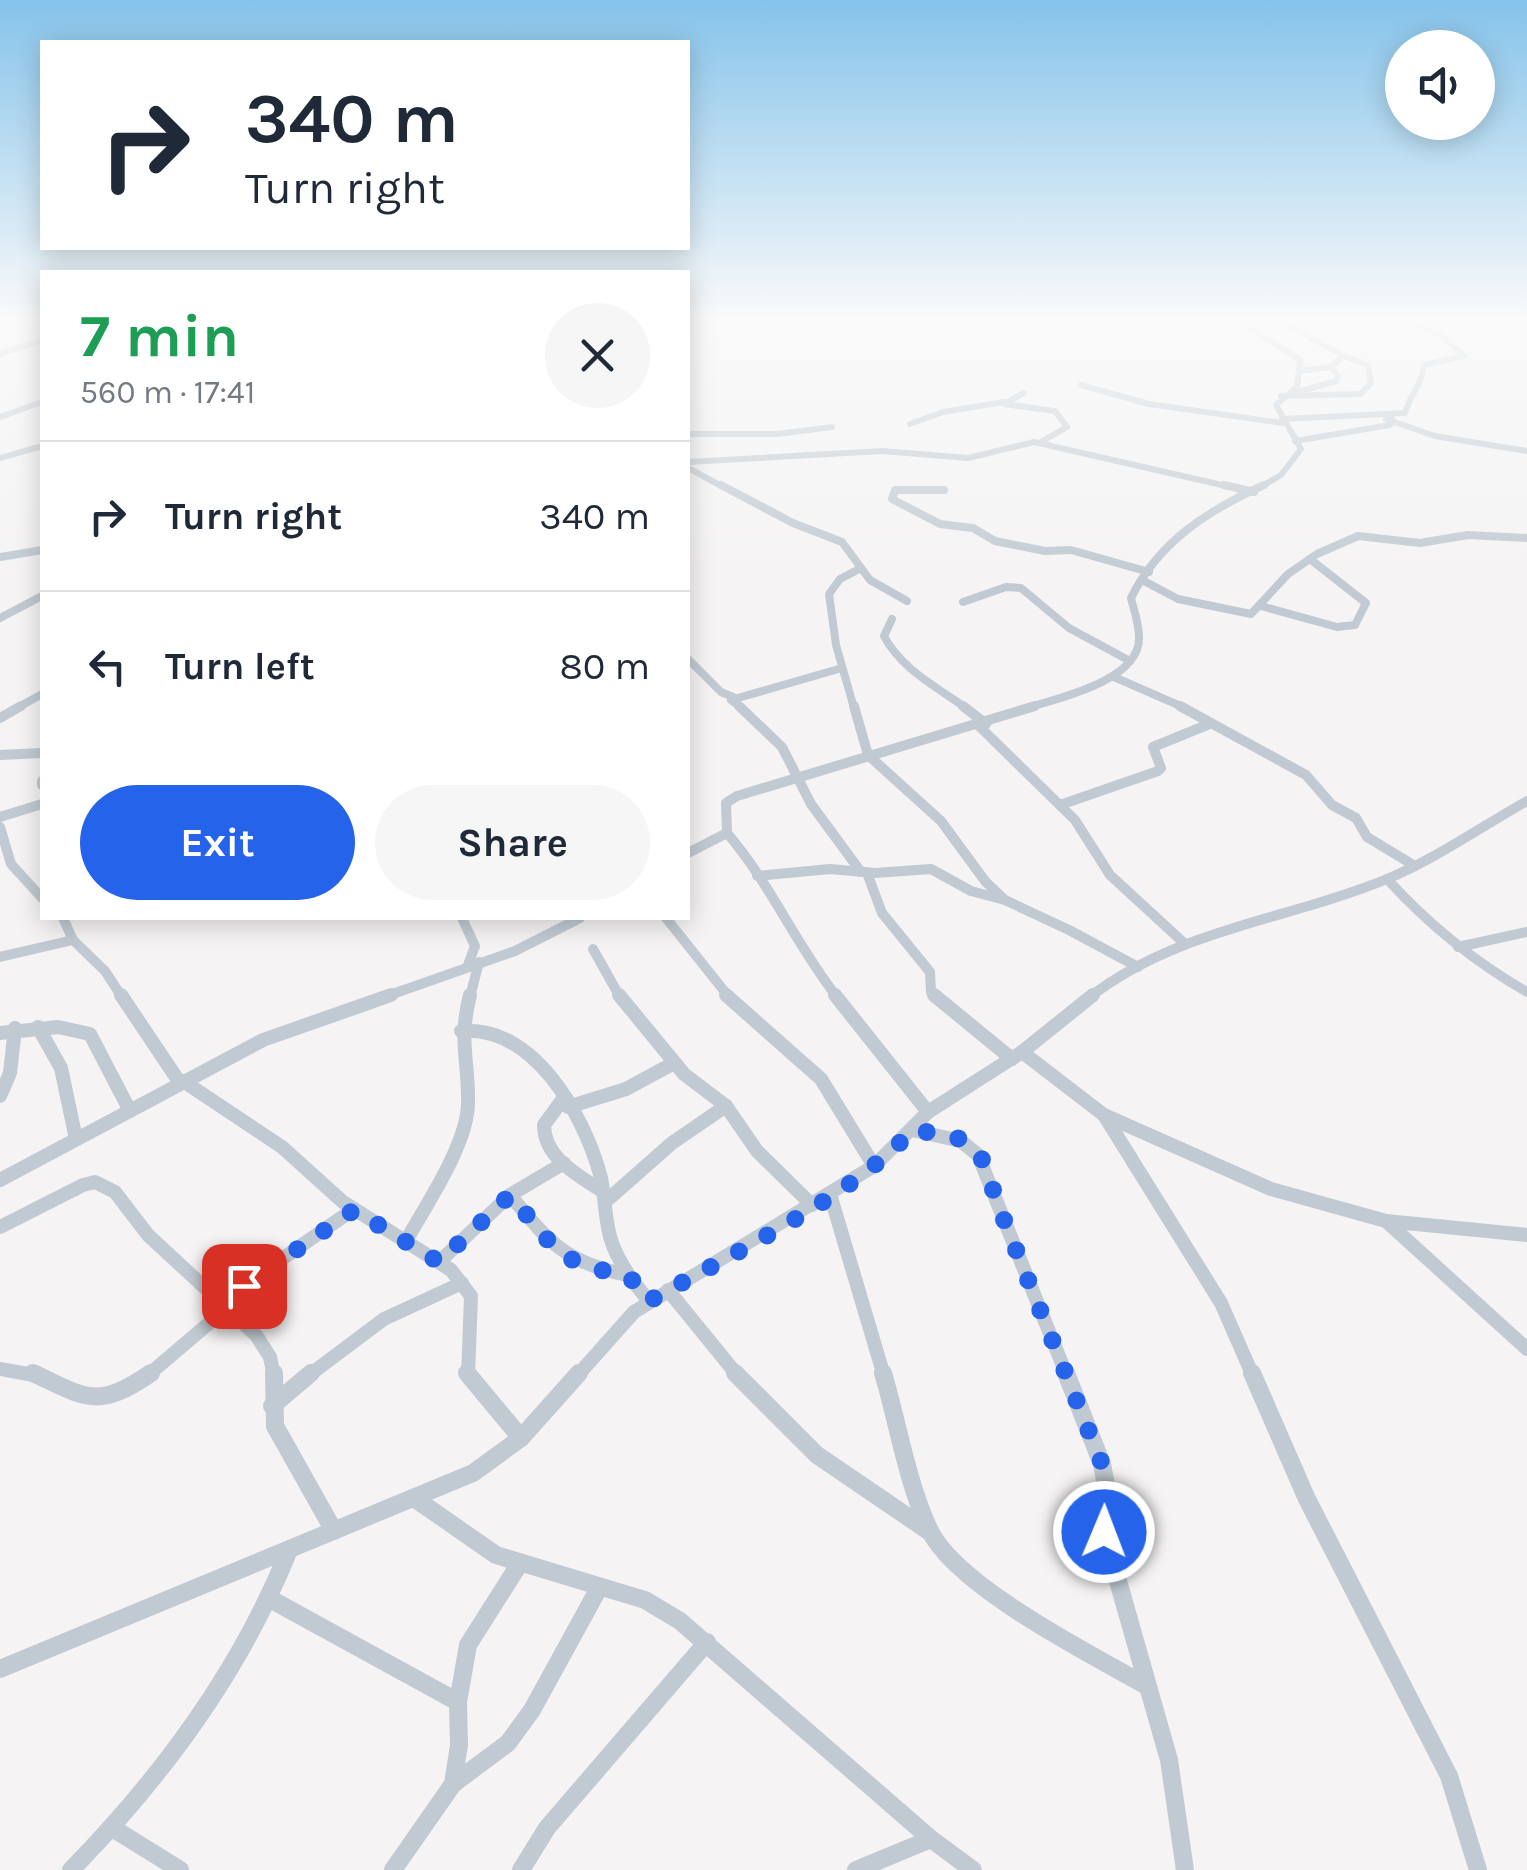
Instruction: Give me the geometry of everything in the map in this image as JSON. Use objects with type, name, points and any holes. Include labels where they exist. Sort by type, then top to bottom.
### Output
[{"type":"street","points":[[0,414],[32,405]]},
{"type":"street","points":[[910,424],[944,412],[984,405]]},
{"type":"street","points":[[1022,405],[1059,412],[1067,428],[1039,443]]},
{"type":"street","points":[[1156,405],[1283,421],[1322,413],[1389,418],[1435,436],[1527,451]]},
{"type":"street","points":[[928,1112],[805,957],[757,876],[726,833],[726,803],[868,755],[983,725],[1114,677],[1130,661],[1140,640],[1131,598],[1142,580],[1220,505],[1254,492],[1284,472],[1289,458],[1301,450],[1276,405]]},
{"type":"street","points":[[1295,441],[1368,432],[1406,412],[1408,405]]},
{"type":"street","points":[[690,434],[774,434],[832,427]]},
{"type":"street","points":[[690,465],[882,452],[968,458],[996,448],[1039,443],[1254,492]]},
{"type":"street","points":[[0,458],[40,447]]},
{"type":"street","points":[[690,466],[792,522],[842,542],[870,580],[907,601]]},
{"type":"street","points":[[944,490],[895,490],[892,499],[940,524],[973,528],[996,541],[1046,551],[1071,550],[1149,572]]},
{"type":"street","points":[[1142,580],[1172,598],[1251,614],[1281,580],[1310,559],[1361,536],[1420,543],[1468,536],[1527,538]]},
{"type":"street","points":[[0,557],[40,550]]},
{"type":"street","points":[[1261,606],[1337,627],[1356,625],[1366,602],[1318,569],[1310,559]]},
{"type":"street","points":[[862,568],[829,592],[842,668],[853,691],[868,755],[941,821],[985,881],[1005,900]]},
{"type":"street","points":[[963,602],[1009,586],[1021,588],[1068,628],[1130,661]]},
{"type":"street","points":[[0,618],[40,597]]},
{"type":"street","points":[[892,620],[884,636],[895,659],[958,698],[1081,827],[1110,875],[1184,943]]},
{"type":"street","points":[[690,661],[721,692],[734,697],[842,668]]},
{"type":"street","points":[[1114,677],[1157,693],[1208,725],[1306,775],[1332,804],[1356,818],[1367,837],[1415,866]]},
{"type":"street","points":[[0,718],[40,697]]},
{"type":"street","points":[[734,697],[734,705],[758,721],[782,747],[811,804],[864,873],[882,913],[930,972],[930,992],[1017,1056],[1104,1114],[1271,1189],[1386,1221],[1527,1235]]},
{"type":"street","points":[[1060,806],[1158,771],[1161,768],[1153,747],[1208,725]]},
{"type":"street","points":[[0,756],[40,752]]},
{"type":"street","points":[[0,1668],[473,1474],[521,1438],[608,1338],[649,1301],[874,1166],[928,1112],[1017,1056],[1096,993],[1184,943],[1387,879],[1527,801]]},
{"type":"street","points":[[0,817],[40,805]]},
{"type":"street","points":[[0,827],[11,864],[40,896]]},
{"type":"street","points":[[690,852],[726,833]]},
{"type":"street","points":[[757,876],[830,869],[864,873],[931,869],[971,891],[1005,900],[1138,967]]},
{"type":"street","points":[[1387,879],[1478,964],[1527,992]]},
{"type":"street","points":[[64,920],[73,940],[120,992],[154,1054],[182,1082],[282,1148],[325,1189],[439,1262],[462,1283],[473,1311],[465,1363],[469,1380],[521,1438]]},
{"type":"street","points":[[406,1240],[445,1171],[468,1108],[461,1031],[474,946],[463,920]]},
{"type":"street","points":[[0,1180],[289,1028],[542,940],[577,920]]},
{"type":"street","points":[[667,920],[716,986],[821,1079],[874,1166]]},
{"type":"street","points":[[1458,947],[1527,932]]},
{"type":"street","points":[[0,957],[73,940]]},
{"type":"street","points":[[594,949],[616,996],[663,1044],[674,1064],[726,1106],[757,1151],[812,1205]]},
{"type":"street","points":[[38,1027],[61,1068],[76,1139]]},
{"type":"street","points":[[0,1033],[15,1028],[80,1028],[90,1034],[129,1109]]},
{"type":"street","points":[[0,1096],[10,1073],[15,1028]]},
{"type":"street","points":[[461,1031],[487,1030],[504,1036],[534,1059],[565,1103],[600,1174],[611,1241],[628,1275],[649,1301]]},
{"type":"street","points":[[604,1197],[564,1163],[542,1134],[565,1103],[626,1090],[674,1064]]},
{"type":"street","points":[[604,1197],[684,1133],[726,1106]]},
{"type":"street","points":[[1104,1114],[1221,1302],[1307,1499],[1449,1776],[1478,1870]]},
{"type":"street","points":[[912,1130],[961,1139],[974,1146],[989,1168],[996,1200],[1102,1464],[1107,1491],[1104,1532],[1169,1760],[1185,1870]]},
{"type":"street","points":[[0,1166],[32,1160]]},
{"type":"street","points":[[439,1262],[510,1195],[564,1163]]},
{"type":"street","points":[[0,1228],[83,1185],[102,1184],[115,1192],[148,1235],[256,1335],[270,1357],[275,1426],[334,1531]]},
{"type":"street","points":[[830,1194],[930,1532]]},
{"type":"street","points":[[510,1195],[557,1253],[594,1270],[628,1275]]},
{"type":"street","points":[[0,1369],[16,1366],[81,1398],[100,1400],[132,1385],[224,1304],[354,1210]]},
{"type":"street","points":[[1386,1221],[1527,1349]]},
{"type":"street","points":[[272,1406],[384,1315],[427,1294],[462,1283]]},
{"type":"street","points":[[668,1290],[788,1433],[874,1500],[930,1532],[975,1580],[1031,1620],[1148,1687]]},
{"type":"street","points":[[414,1498],[496,1555],[645,1600],[708,1642],[931,1839],[973,1870]]},
{"type":"street","points":[[71,1870],[114,1829],[188,1728],[272,1600],[289,1550]]},
{"type":"street","points":[[453,1784],[459,1745],[458,1702],[468,1645],[520,1563]]},
{"type":"street","points":[[392,1870],[453,1784],[516,1732],[599,1588]]},
{"type":"street","points":[[272,1600],[458,1702]]},
{"type":"street","points":[[522,1870],[548,1828],[708,1642]]},
{"type":"street","points":[[114,1829],[180,1870]]},
{"type":"street","points":[[856,1870],[931,1839]]},
{"type":"route","points":[[244,1286],[354,1210],[439,1262],[510,1195],[557,1253],[594,1270],[628,1275],[649,1301],[722,1262],[874,1166],[912,1130],[948,1134],[974,1146],[989,1168],[1005,1224],[1038,1294],[1102,1464],[1107,1491],[1104,1532]]}]
